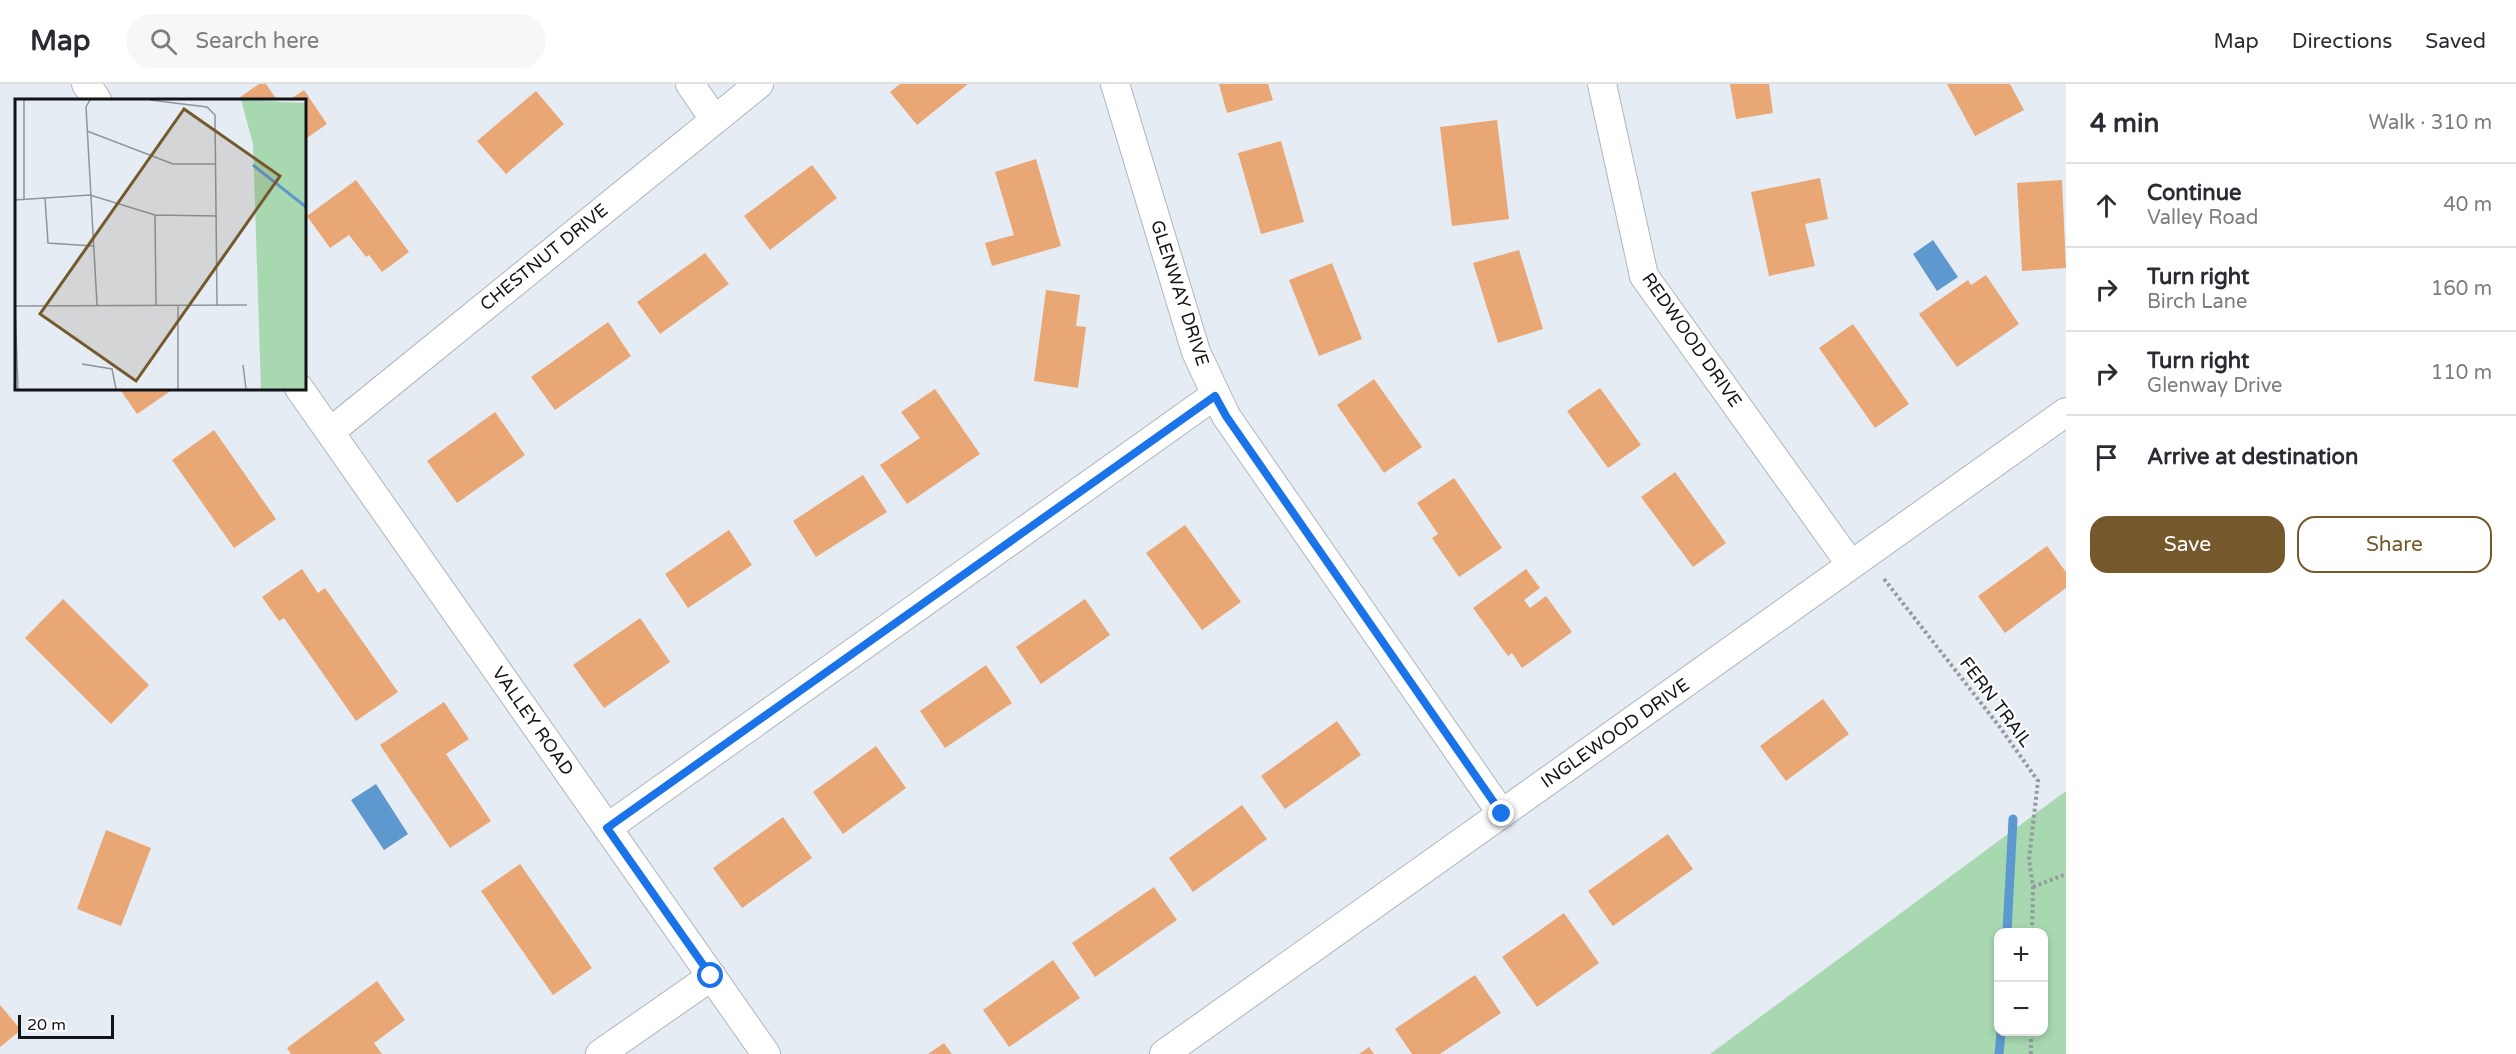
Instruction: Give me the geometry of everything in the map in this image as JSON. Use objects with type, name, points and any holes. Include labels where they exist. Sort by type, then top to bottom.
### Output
[{"type":"street","points":[[86,84],[97,99]]},
{"type":"street","points":[[690,84],[714,119]]},
{"type":"street","name":"CHESTNUT DRIVE","points":[[330,432],[759,84]]},
{"type":"street","name":"GLENWAY DRIVE","points":[[1115,84],[1196,352],[1215,396],[1502,814]]},
{"type":"street","name":"REDWOOD DRIVE","points":[[1602,84],[1644,276],[1858,560]]},
{"type":"street","name":"VALLEY ROAD","points":[[300,390],[766,1054]]},
{"type":"street","points":[[607,828],[1215,396]]},
{"type":"street","name":"INGLEWOOD DRIVE","points":[[1164,1054],[2066,412]]},
{"type":"street","points":[[600,1054],[711,976]]},
{"type":"path","name":"FERN TRAIL","points":[[1858,560],[1999,726],[2038,781],[2029,859],[2033,887],[2032,928]]},
{"type":"path","points":[[2033,887],[2066,874]]},
{"type":"path","points":[[2031,1036],[2031,1054]]},
{"type":"green space","points":[[2066,791],[2066,1054],[1710,1054]]},
{"type":"water","points":[[1933,240],[1958,277],[1937,291],[1913,254]]},
{"type":"water","points":[[376,784],[408,834],[384,850],[351,800]]},
{"type":"building","points":[[259,84],[266,84],[276,99],[237,99]]},
{"type":"building","points":[[900,84],[968,84],[917,125],[890,92]]},
{"type":"building","points":[[1219,84],[1268,84],[1273,100],[1227,113]]},
{"type":"building","points":[[1730,84],[1769,84],[1773,113],[1736,119]]},
{"type":"building","points":[[1947,84],[2010,84],[2024,110],[1975,136]]},
{"type":"building","points":[[304,90],[327,124],[306,139],[306,99],[290,99]]},
{"type":"building","points":[[536,91],[564,124],[506,174],[477,141]]},
{"type":"building","points":[[1497,120],[1509,219],[1452,226],[1440,127]]},
{"type":"building","points":[[1281,141],[1304,222],[1261,234],[1238,153]]},
{"type":"building","points":[[1036,159],[1061,246],[992,266],[985,243],[1014,235],[995,172]]},
{"type":"building","points":[[812,165],[837,198],[770,250],[744,216]]},
{"type":"building","points":[[1820,178],[1828,219],[1805,224],[1815,266],[1769,276],[1751,192]]},
{"type":"building","points":[[356,180],[409,252],[382,272],[369,255],[366,257],[349,235],[330,248],[307,216]]},
{"type":"building","points":[[2062,180],[2066,268],[2022,271],[2017,183]]},
{"type":"building","points":[[1519,250],[1543,329],[1498,343],[1473,263]]},
{"type":"building","points":[[705,253],[729,284],[660,334],[637,302]]},
{"type":"building","points":[[1332,263],[1362,339],[1319,356],[1289,280]]},
{"type":"building","points":[[1986,275],[2019,324],[1957,367],[1919,314],[1968,280],[1971,285]]},
{"type":"building","points":[[1046,290],[1080,295],[1076,326],[1086,327],[1078,388],[1034,381]]},
{"type":"building","points":[[608,322],[631,356],[555,410],[531,377]]},
{"type":"building","points":[[1853,324],[1909,404],[1875,428],[1819,348]]},
{"type":"building","points":[[1374,379],[1422,447],[1384,473],[1337,405]]},
{"type":"building","points":[[1600,388],[1641,445],[1608,468],[1567,411]]},
{"type":"building","points":[[935,389],[980,454],[907,504],[880,465],[920,438],[901,412]]},
{"type":"building","points":[[120,390],[172,390],[137,414]]},
{"type":"building","points":[[495,412],[525,455],[457,503],[427,461]]},
{"type":"building","points":[[214,430],[276,519],[234,548],[172,460]]},
{"type":"building","points":[[1675,472],[1726,543],[1693,567],[1641,497]]},
{"type":"building","points":[[863,475],[887,512],[816,557],[793,521]]},
{"type":"building","points":[[1454,478],[1502,548],[1459,577],[1432,538],[1438,534],[1417,503]]},
{"type":"building","points":[[1185,525],[1241,602],[1202,630],[1146,553]]},
{"type":"building","points":[[729,530],[752,565],[688,608],[665,574]]},
{"type":"building","points":[[2047,546],[2066,572],[2066,588],[2005,633],[1978,596]]},
{"type":"building","points":[[302,569],[318,593],[325,588],[398,692],[356,721],[284,618],[279,621],[262,597]]},
{"type":"building","points":[[1526,569],[1540,588],[1524,600],[1530,608],[1546,596],[1572,632],[1522,668],[1512,653],[1508,656],[1473,608]]},
{"type":"building","points":[[63,599],[149,685],[111,724],[25,638]]},
{"type":"building","points":[[1085,599],[1110,635],[1041,684],[1016,647]]},
{"type":"building","points":[[640,618],[670,662],[604,708],[573,665]]},
{"type":"building","points":[[986,665],[1012,703],[945,748],[920,711]]},
{"type":"building","points":[[1823,699],[1849,734],[1786,781],[1760,746]]},
{"type":"building","points":[[444,702],[469,739],[446,754],[491,821],[450,848],[380,745]]},
{"type":"building","points":[[1337,721],[1361,755],[1285,809],[1261,776]]},
{"type":"building","points":[[876,746],[906,788],[843,834],[813,792]]},
{"type":"building","points":[[1242,805],[1267,839],[1193,892],[1169,858]]},
{"type":"building","points":[[783,817],[812,858],[742,908],[713,868]]},
{"type":"building","points":[[106,830],[151,848],[121,926],[77,909]]},
{"type":"building","points":[[1668,834],[1693,869],[1613,926],[1588,891]]},
{"type":"building","points":[[520,864],[592,968],[553,995],[481,891]]},
{"type":"building","points":[[1154,887],[1177,920],[1095,977],[1072,943]]},
{"type":"building","points":[[1564,913],[1599,963],[1537,1007],[1502,957]]},
{"type":"building","points":[[1053,960],[1080,998],[1009,1047],[983,1010]]},
{"type":"building","points":[[1475,975],[1501,1013],[1440,1054],[1412,1054],[1395,1029]]},
{"type":"building","points":[[377,981],[405,1020],[374,1043],[382,1054],[291,1054],[287,1048]]},
{"type":"building","points":[[0,1005],[21,1030],[0,1047]]},
{"type":"building","points":[[944,1043],[952,1054],[928,1054]]},
{"type":"building","points":[[1369,1047],[1374,1054],[1359,1054]]},
{"type":"waterway","points":[[2007,928],[2013,819]]},
{"type":"waterway","points":[[1999,1054],[2001,1036]]},
{"type":"route","points":[[711,976],[607,828],[1215,396],[1226,416],[1502,814]]}]
